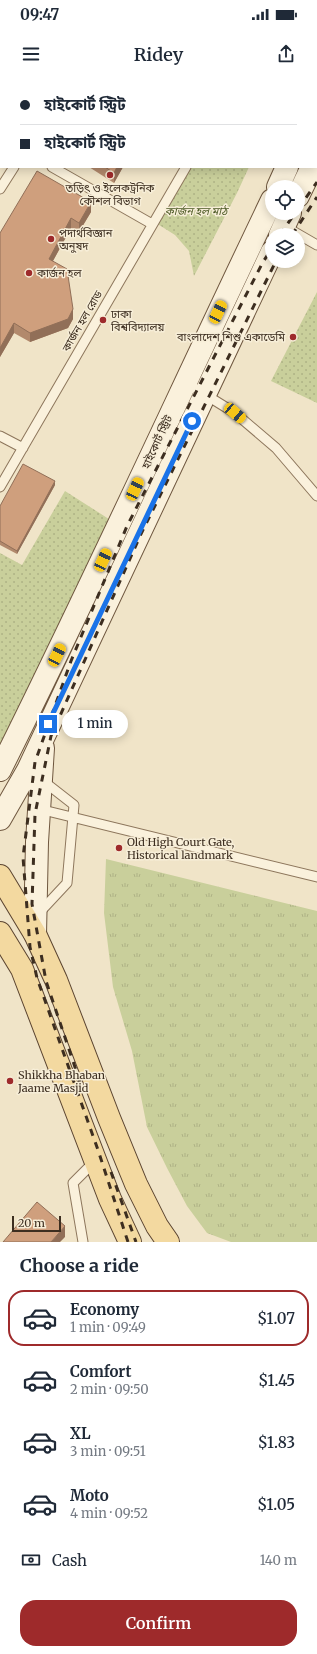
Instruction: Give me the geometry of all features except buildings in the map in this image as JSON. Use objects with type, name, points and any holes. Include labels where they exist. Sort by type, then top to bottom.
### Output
[{"type":"main road","points":[[281,180],[287,168]]},
{"type":"main road","points":[[305,182],[312,168]]},
{"type":"main road","name":"হাইকোর্ট স্ট্রিট","points":[[0,770],[70,628],[265,215]]},
{"type":"main road","name":"হাইকোর্ট স্ট্রিট","points":[[0,819],[28,770],[265,267]]},
{"type":"main road","points":[[35,925],[39,809],[44,735]]},
{"type":"main road","points":[[0,876],[35,925],[136,1184],[157,1226],[168,1242]]},
{"type":"main road","points":[[0,933],[22,970],[110,1199],[130,1242]]},
{"type":"lane","points":[[0,189],[13,168]]},
{"type":"lane","points":[[55,168],[152,224]]},
{"type":"lane","name":"কার্জন হল রোড","points":[[0,487],[185,168]]},
{"type":"lane","points":[[285,225],[317,245]]},
{"type":"lane","points":[[185,382],[235,413],[276,448],[317,496]]},
{"type":"lane","points":[[0,436],[23,448]]},
{"type":"lane","points":[[35,925],[67,883],[74,805],[41,779]]},
{"type":"lane","points":[[39,809],[317,877]]},
{"type":"lane","points":[[82,1242],[73,1183],[96,1160]]},
{"type":"green space","name":"কার্জন হল মাঠ","points":[[187,168],[249,168],[194,276],[189,251],[175,235],[156,223]]},
{"type":"green space","points":[[317,292],[317,403],[271,381]]},
{"type":"green space","points":[[65,491],[112,521],[0,751],[0,553],[22,565]]},
{"type":"green space","points":[[106,859],[317,911],[317,1242],[231,1242],[207,1233],[187,1206],[147,1127],[132,1051],[113,987],[104,913]]},
{"type":"railway","points":[[305,199],[317,182]]},
{"type":"railway","points":[[297,228],[317,197]]},
{"type":"railway","points":[[285,228],[290,220]]},
{"type":"railway","points":[[128,1242],[98,1150],[37,978],[30,947],[23,857],[35,762],[71,661],[127,526],[265,259]]},
{"type":"railway","points":[[80,1082],[46,981],[32,904],[35,814],[51,736],[141,534],[273,268]]},
{"type":"railway","points":[[111,1172],[136,1242]]},
{"type":"place","name":"তড়িৎ ও ইলেকট্রনিক কৌশল বিভাগ","points":[[110,175]]},
{"type":"place","name":"পদার্থবিজ্ঞান অনুষদ","points":[[51,239]]},
{"type":"place","name":"কার্জন হল","points":[[29,273]]},
{"type":"place","name":"ঢাকা বিশ্ববিদ্যালয়","points":[[103,320]]},
{"type":"place","name":"বাংলাদেশ শিশু একাডেমি","points":[[293,337]]},
{"type":"place","name":"Old High Court Gate, Historical landmark","points":[[119,848]]},
{"type":"place","name":"Shikkha Bhaban Jaame Masjid","points":[[10,1081]]},
{"type":"route","points":[[48,724],[192,421]]}]
